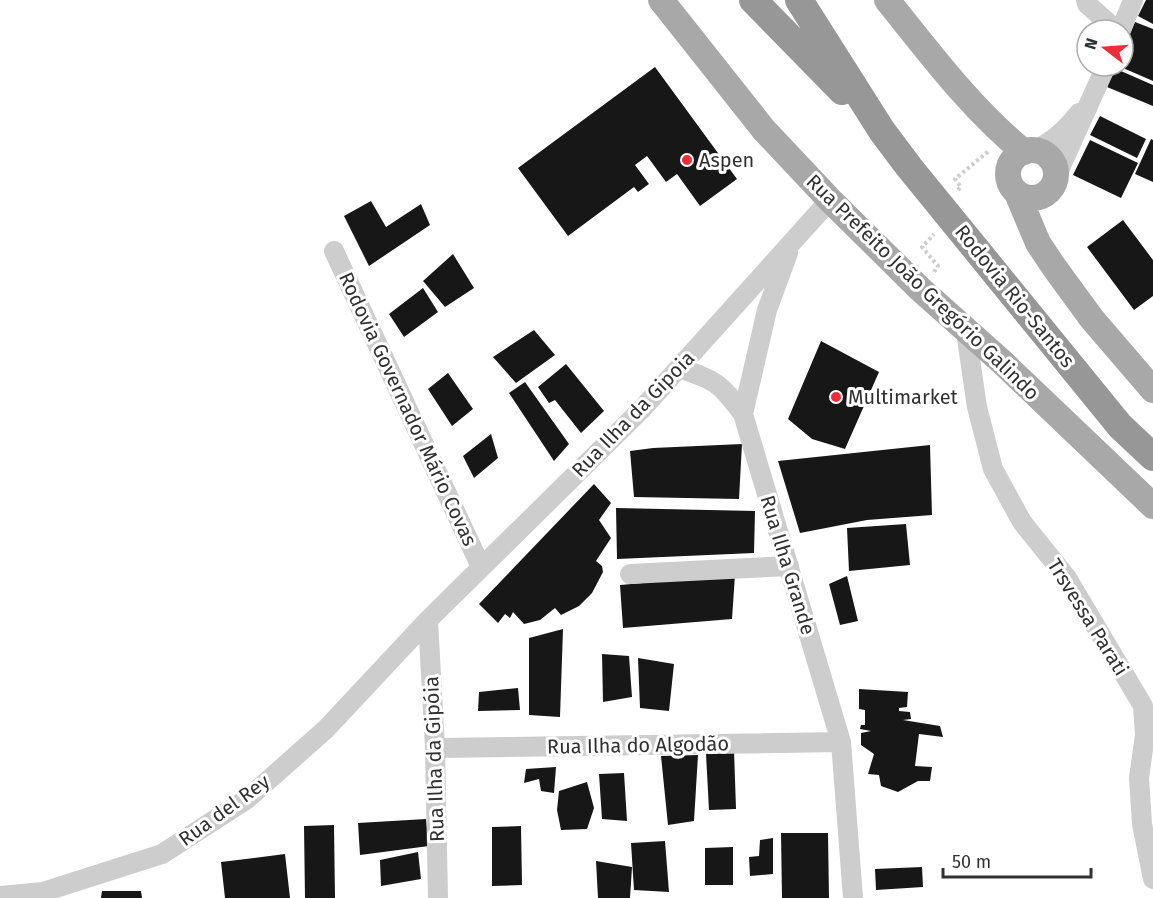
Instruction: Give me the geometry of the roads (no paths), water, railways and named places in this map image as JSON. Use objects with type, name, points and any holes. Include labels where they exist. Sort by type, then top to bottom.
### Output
[{"type":"highway","name":"Rodovia Rio-Santos","points":[[753,0],[882,131],[1120,426],[1153,457]]},
{"type":"highway","name":"Rodovia Rio-Santos","points":[[799,0],[882,131]]},
{"type":"main road","name":"Rua Prefeito João Gregório Galindo","points":[[661,0],[765,130],[830,200],[966,332],[1002,362],[1153,506]]},
{"type":"main road","points":[[887,0],[951,80],[1004,136],[1029,151],[1049,157],[1056,170],[1055,182],[1047,207],[1045,228],[1054,267]]},
{"type":"main road","points":[[951,80],[993,148],[1013,186],[1038,243],[1092,319],[1153,390]]},
{"type":"main road","points":[[1029,151],[1015,157],[1011,164],[1013,186],[1023,197],[1038,198],[1045,195],[1055,182]]},
{"type":"street","points":[[1086,0],[1087,4],[1103,18]]},
{"type":"street","points":[[1126,18],[1133,0]]},
{"type":"street","points":[[1055,182],[1101,78]]},
{"type":"street","points":[[1029,151],[1052,141],[1067,129],[1094,94]]},
{"type":"street","name":"Rua Ilha da Gipoia","points":[[428,620],[641,410],[830,200]]},
{"type":"street","points":[[743,414],[768,310],[794,239]]},
{"type":"street","name":"Rodovia Governador Mário Covas","points":[[334,251],[481,567]]},
{"type":"street","name":"Trsvessa Parati","points":[[966,332],[977,407],[993,469],[1022,522],[1067,578],[1143,706],[1145,735],[1139,778],[1142,824],[1153,879]]},
{"type":"street","points":[[679,368],[708,378],[721,386],[743,414]]},
{"type":"street","name":"Rua Ilha Grande","points":[[743,414],[842,742],[853,898]]},
{"type":"street","points":[[630,574],[789,566]]},
{"type":"street","name":"Rua Ilha da Gipóia","points":[[428,620],[435,748],[438,898]]},
{"type":"street","name":"Rua del Rey","points":[[0,896],[43,892],[162,854],[247,799],[326,729],[428,620]]},
{"type":"street","name":"Rua Ilha do Algodão","points":[[435,748],[842,742]]},
{"type":"place","name":"Aspen","points":[[687,160]]},
{"type":"place","name":"Multimarket","points":[[836,397]]}]
